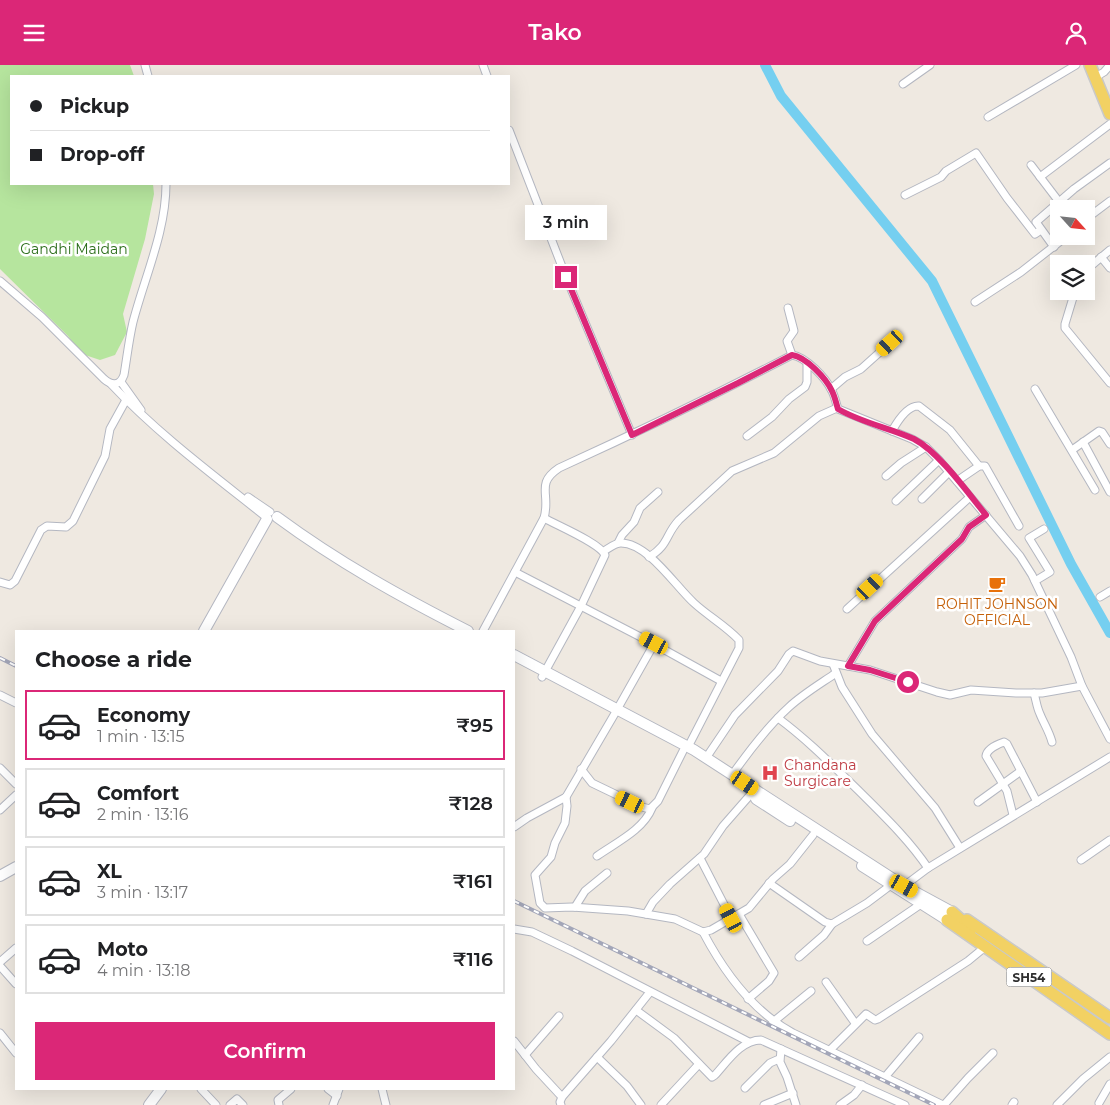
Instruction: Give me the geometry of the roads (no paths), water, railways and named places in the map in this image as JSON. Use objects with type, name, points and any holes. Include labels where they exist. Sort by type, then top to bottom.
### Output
[{"type":"main road","points":[[1090,65],[1110,114]]},
{"type":"main road","points":[[205,630],[270,518]]},
{"type":"main road","points":[[211,630],[270,518]]},
{"type":"main road","points":[[270,518],[336,566],[452,630]]},
{"type":"main road","points":[[270,518],[370,579],[466,630]]},
{"type":"main road","points":[[515,656],[544,674],[706,758],[968,926],[1110,1026]]},
{"type":"main road","points":[[515,662],[544,674]]},
{"type":"main road","points":[[686,749],[767,807],[921,904],[950,916]]},
{"type":"main road","points":[[0,877],[15,868]]},
{"type":"main road","points":[[0,883],[15,874]]},
{"type":"main road","name":"SH54","points":[[950,916],[985,947],[1110,1034]]},
{"type":"main road","name":"SH54","points":[[950,916],[986,932],[1110,1018]]},
{"type":"main road","points":[[149,1105],[160,1090]]},
{"type":"street","points":[[903,84],[930,65]]},
{"type":"street","points":[[988,117],[1076,65]]},
{"type":"street","points":[[1094,78],[1104,72],[1110,65]]},
{"type":"street","points":[[1040,177],[1110,124]]},
{"type":"street","points":[[510,133],[569,285],[632,435]]},
{"type":"street","points":[[904,195],[942,176],[946,171],[976,153],[1035,234],[1041,230]]},
{"type":"street","points":[[1063,200],[1074,189],[1110,163]]},
{"type":"street","points":[[1031,165],[1058,200]]},
{"type":"street","points":[[110,384],[121,382],[124,375],[134,321],[166,205],[166,185]]},
{"type":"street","points":[[1095,212],[1110,201]]},
{"type":"street","points":[[1050,211],[1036,222],[1054,247]]},
{"type":"street","points":[[975,302],[1056,245]]},
{"type":"street","points":[[1095,262],[1110,250]]},
{"type":"street","points":[[1101,257],[1110,268]]},
{"type":"street","points":[[0,281],[42,317],[143,417],[183,452],[270,518]]},
{"type":"street","points":[[1072,300],[1064,324],[1065,327],[1110,383]]},
{"type":"street","points":[[788,308],[794,331],[787,341],[792,355]]},
{"type":"street","points":[[832,389],[845,377],[861,369],[890,343]]},
{"type":"street","points":[[484,630],[544,518],[547,506],[545,485],[549,475],[559,468],[632,435],[792,355],[799,357],[824,378],[832,389],[837,408],[841,411],[912,439],[926,447],[1020,556],[1035,581],[1071,657],[1082,686],[1110,739]]},
{"type":"street","points":[[746,435],[772,417],[789,399],[805,387],[807,382],[807,363]]},
{"type":"street","points":[[121,382],[141,410],[270,518]]},
{"type":"street","points":[[1035,389],[1096,491]]},
{"type":"street","points":[[0,582],[10,585],[15,581],[41,529],[47,526],[66,527],[73,521],[105,457],[110,429],[126,400]]},
{"type":"street","points":[[892,431],[898,421],[911,407],[919,406],[950,430],[979,466]]},
{"type":"street","points":[[649,557],[663,547],[673,527],[679,520],[732,471],[774,453],[819,416],[837,408]]},
{"type":"street","points":[[1072,450],[1100,431],[1110,444]]},
{"type":"street","points":[[1083,442],[1109,487]]},
{"type":"street","points":[[886,476],[901,463],[926,447]]},
{"type":"street","points":[[896,501],[939,460]]},
{"type":"street","points":[[957,481],[979,466],[983,465],[986,467],[1019,526]]},
{"type":"street","points":[[922,499],[949,472]]},
{"type":"street","points":[[604,551],[618,543],[622,535],[634,522],[640,508],[658,492]]},
{"type":"street","points":[[847,609],[970,497]]},
{"type":"street","points":[[848,666],[875,621],[962,539],[969,527],[986,515]]},
{"type":"street","points":[[544,518],[604,551]]},
{"type":"street","points":[[1035,581],[1050,572],[1029,537],[1044,529]]},
{"type":"street","points":[[598,856],[639,827],[647,819],[686,749],[738,648],[739,640],[692,601],[658,564],[635,547],[618,543]]},
{"type":"street","points":[[544,674],[604,559],[604,551]]},
{"type":"street","points":[[515,572],[654,643],[721,681]]},
{"type":"street","points":[[1100,597],[1110,591]]},
{"type":"street","points":[[515,826],[566,797],[654,643]]},
{"type":"street","points":[[706,758],[735,715],[778,671],[790,652],[795,651],[820,661],[870,670],[950,695],[971,690],[1051,692],[1082,686]]},
{"type":"street","points":[[833,664],[836,673],[872,734],[935,808],[960,848]]},
{"type":"street","points":[[732,775],[751,749],[790,706],[836,673]]},
{"type":"street","points":[[1034,693],[1039,713],[1049,731],[1052,742]]},
{"type":"street","points":[[0,695],[15,702]]},
{"type":"street","points":[[778,718],[806,739],[832,764],[908,841],[928,868]]},
{"type":"street","points":[[1013,815],[1009,795],[1004,783],[987,759],[986,754],[1001,743],[1006,743],[1037,802]]},
{"type":"street","points":[[904,886],[928,868],[1110,757]]},
{"type":"street","points":[[581,769],[589,780],[601,788],[642,807],[652,808]]},
{"type":"street","points":[[2,770],[15,783]]},
{"type":"street","points":[[978,802],[1021,771]]},
{"type":"street","points":[[646,914],[670,884],[700,858],[723,826],[751,794]]},
{"type":"street","points":[[0,810],[15,796]]},
{"type":"street","points":[[566,797],[566,823],[555,843],[551,857],[535,875],[541,907],[548,909],[575,907],[646,914],[675,919],[703,932],[748,999],[773,1022],[943,1105],[993,1053]]},
{"type":"street","points":[[703,932],[711,930],[749,908],[769,883],[790,864],[813,835]]},
{"type":"street","points":[[1081,860],[1110,840]]},
{"type":"street","points":[[700,858],[731,918]]},
{"type":"street","points":[[575,907],[585,891],[607,873]]},
{"type":"street","points":[[769,883],[825,922],[832,924]]},
{"type":"street","points":[[799,957],[824,935],[832,924],[867,903],[891,885]]},
{"type":"street","points":[[867,941],[921,904]]},
{"type":"street","points":[[739,914],[774,973],[769,981],[748,999]]},
{"type":"street","points":[[518,929],[532,932],[572,951],[749,1042]]},
{"type":"street","points":[[830,1050],[866,1014],[878,1019],[968,961],[985,947]]},
{"type":"street","points":[[0,961],[15,949]]},
{"type":"street","points":[[0,965],[15,983]]},
{"type":"street","points":[[826,982],[855,1023]]},
{"type":"street","points":[[773,1022],[811,991]]},
{"type":"street","points":[[561,1105],[562,1097],[650,992]]},
{"type":"street","points":[[636,1010],[674,1038],[710,1076],[714,1077],[743,1046],[749,1042],[761,1041],[905,1105]]},
{"type":"street","points":[[525,1055],[559,1016]]},
{"type":"street","points":[[0,1033],[15,1052]]},
{"type":"street","points":[[885,1077],[919,1037]]},
{"type":"street","points":[[515,1042],[562,1097]]},
{"type":"street","points":[[781,1049],[779,1059],[794,1093],[796,1105]]},
{"type":"street","points":[[597,1057],[627,1086],[641,1105]]},
{"type":"street","points":[[1056,1105],[1110,1057]]},
{"type":"street","points":[[746,1088],[770,1063],[779,1059]]},
{"type":"street","points":[[661,1105],[699,1064]]},
{"type":"street","points":[[1099,1103],[1110,1084]]},
{"type":"street","points":[[840,1105],[850,1098],[862,1085]]},
{"type":"street","points":[[202,1090],[216,1105]]},
{"type":"street","points":[[279,1105],[278,1100],[289,1090]]},
{"type":"street","points":[[382,1090],[386,1105]]},
{"type":"street","points":[[333,1105],[338,1092]]},
{"type":"street","points":[[764,1105],[794,1093]]},
{"type":"street","points":[[230,1105],[238,1099],[243,1105]]},
{"type":"waterway","points":[[765,65],[781,96],[932,281],[1071,564],[1110,633]]},
{"type":"railway","points":[[0,658],[15,666]]},
{"type":"railway","points":[[515,901],[934,1105]]},
{"type":"place","name":"ROHIT JOHNSON OFFICIAL","points":[[997,584]]},
{"type":"place","name":"Chandana Surgicare","points":[[770,773]]},
{"type":"park label","name":"Gandhi Maidan","points":[[74,249]]}]
